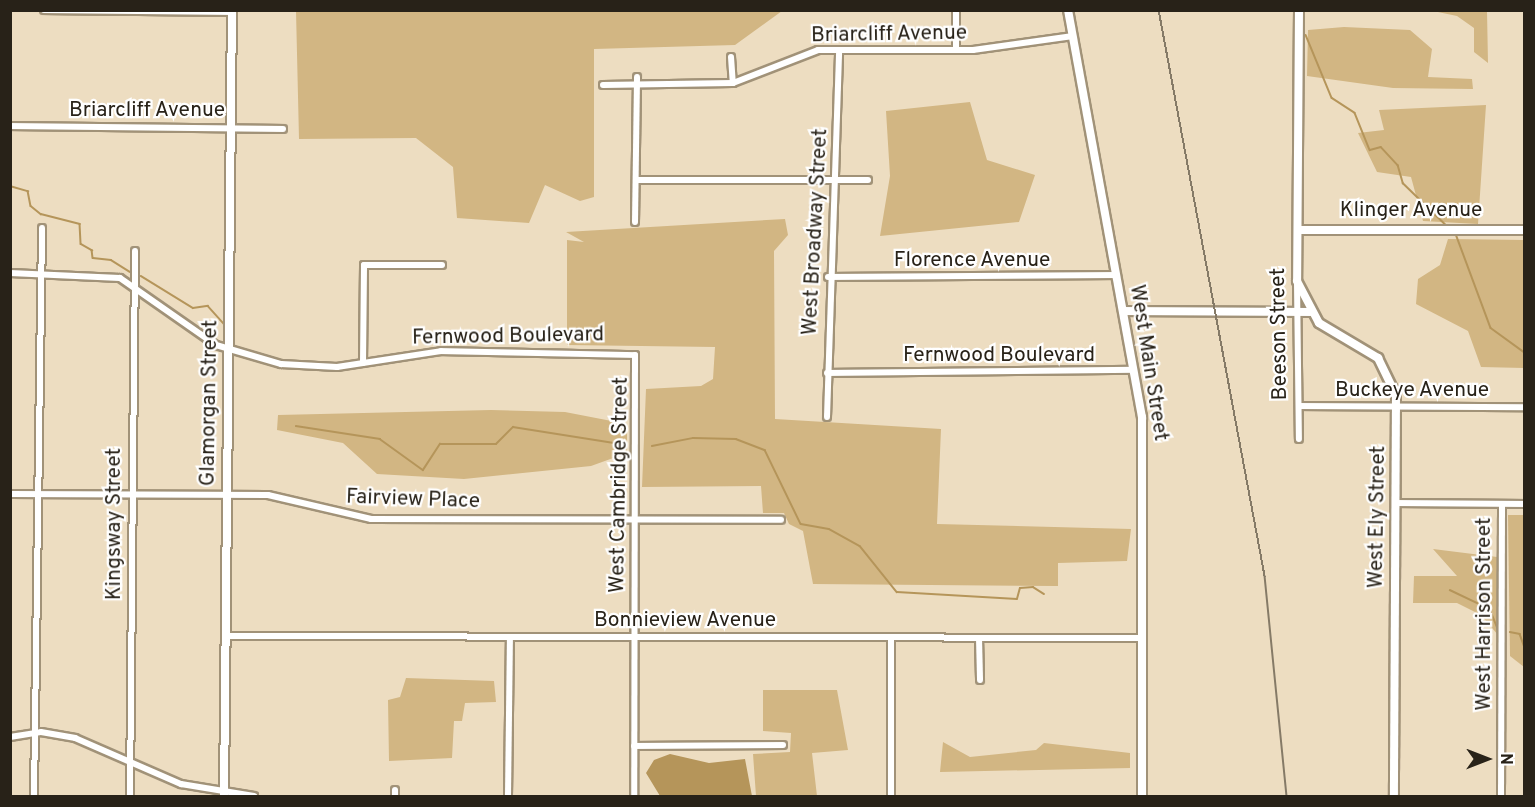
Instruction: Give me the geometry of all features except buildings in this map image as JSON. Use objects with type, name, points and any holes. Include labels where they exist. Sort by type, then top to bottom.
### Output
[{"type":"street","points":[[44,10],[232,11]]},
{"type":"street","points":[[956,10],[956,50]]},
{"type":"street","name":"West Main Street","points":[[1068,10],[1134,370],[1144,444],[1142,796]]},
{"type":"street","name":"Beeson Street","points":[[1299,10],[1297,282],[1299,439]]},
{"type":"street","name":"Glamorgan Street","points":[[224,795],[232,11]]},
{"type":"street","name":"Briarcliff Avenue","points":[[603,85],[637,81],[733,83],[800,53],[839,50],[956,50],[1073,36]]},
{"type":"street","name":"West Broadway Street","points":[[827,417],[828,278],[839,50]]},
{"type":"street","points":[[732,57],[733,83]]},
{"type":"street","points":[[635,222],[637,81]]},
{"type":"street","name":"Briarcliff Avenue","points":[[10,126],[283,129]]},
{"type":"street","points":[[636,180],[868,180]]},
{"type":"street","points":[[34,796],[36,495],[42,228]]},
{"type":"street","name":"Klinger Avenue","points":[[1298,230],[1524,230]]},
{"type":"street","name":"Kingsway Street","points":[[130,796],[135,251]]},
{"type":"street","points":[[363,363],[364,265],[442,265]]},
{"type":"street","name":"Fernwood Boulevard","points":[[10,273],[104,275],[135,285],[197,335],[229,350],[295,366],[363,363],[441,351],[635,355]]},
{"type":"street","name":"Florence Avenue","points":[[828,278],[1116,275]]},
{"type":"street","name":"West Ely Street","points":[[1297,282],[1310,312],[1325,328],[1378,358],[1390,377],[1397,408],[1394,796]]},
{"type":"street","points":[[1123,311],[1310,312]]},
{"type":"street","name":"West Cambridge Street","points":[[634,796],[635,355]]},
{"type":"street","name":"Fernwood Boulevard","points":[[827,372],[1134,370]]},
{"type":"street","name":"Buckeye Avenue","points":[[1299,406],[1524,408]]},
{"type":"street","name":"Fairview Place","points":[[10,495],[280,496],[371,519],[781,520]]},
{"type":"street","points":[[1396,503],[1524,504]]},
{"type":"street","name":"West Harrison Street","points":[[1501,796],[1502,504]]},
{"type":"street","name":"Bonnieview Avenue","points":[[226,636],[1143,638]]},
{"type":"street","points":[[508,796],[510,638]]},
{"type":"street","points":[[891,638],[891,796]]},
{"type":"street","points":[[979,638],[980,680]]},
{"type":"street","points":[[10,737],[34,732],[75,738],[181,784],[224,795],[254,796]]},
{"type":"street","points":[[634,746],[783,745]]},
{"type":"shaded area","points":[[296,10],[782,11],[735,45],[594,49],[594,197],[580,201],[545,185],[529,223],[457,218],[453,167],[416,138],[299,139]]},
{"type":"shaded area","points":[[1433,11],[1487,11],[1488,63],[1474,52],[1474,28],[1457,16]]},
{"type":"shaded area","points":[[1344,27],[1410,30],[1432,49],[1428,77],[1472,79],[1473,89],[1393,88],[1307,76],[1308,30]]},
{"type":"shaded area","points":[[970,102],[987,160],[1035,175],[1019,222],[880,236],[890,176],[886,111]]},
{"type":"shaded area","points":[[1486,105],[1478,224],[1423,221],[1411,177],[1377,172],[1358,133],[1384,130],[1379,110]]},
{"type":"shaded area","points":[[785,219],[788,235],[774,251],[775,419],[941,429],[937,524],[1131,529],[1127,561],[1058,563],[1058,586],[813,584],[803,531],[789,524],[784,513],[763,513],[761,486],[642,487],[646,389],[701,386],[713,379],[715,347],[567,345],[567,240],[584,242],[566,232]]},
{"type":"shaded area","points":[[1448,239],[1524,240],[1524,368],[1481,367],[1468,331],[1416,304],[1418,279],[1440,265]]},
{"type":"shaded area","points":[[491,410],[565,412],[627,424],[627,453],[591,466],[464,479],[377,474],[343,443],[277,430],[278,415]]},
{"type":"shaded area","points":[[1508,515],[1524,515],[1524,667],[1510,656]]},
{"type":"shaded area","points":[[1433,549],[1497,557],[1498,635],[1481,615],[1457,603],[1413,603],[1414,576],[1457,576]]},
{"type":"shaded area","points":[[406,678],[494,681],[496,702],[465,703],[462,721],[454,721],[452,758],[389,761],[388,700],[400,697]]},
{"type":"shaded area","points":[[763,690],[837,690],[848,750],[812,753],[817,796],[756,796],[753,754],[790,752],[791,733],[763,731]]},
{"type":"shaded area","points":[[943,742],[970,757],[1036,750],[1044,743],[1130,753],[1130,768],[940,772]]},
{"type":"shaded area","points":[[670,754],[709,763],[745,759],[752,796],[660,796],[646,773],[654,760]]},
{"type":"waterway","points":[[1306,35],[1332,98],[1355,113],[1370,150],[1381,147],[1398,165],[1403,183],[1445,224]]},
{"type":"waterway","points":[[10,186],[28,191],[31,206],[41,214],[80,224],[81,244],[92,250],[93,258],[111,260],[130,272]]},
{"type":"waterway","points":[[1456,234],[1491,328],[1524,352]]},
{"type":"waterway","points":[[141,276],[193,308],[208,306],[224,324]]},
{"type":"waterway","points":[[296,426],[380,439],[423,470],[440,444],[496,444],[513,427],[614,443]]},
{"type":"waterway","points":[[652,446],[693,438],[736,439],[765,450],[801,524],[829,529],[860,546],[897,592],[1017,599],[1020,588],[1033,587],[1044,594]]},
{"type":"waterway","points":[[1450,590],[1490,609],[1498,629]]},
{"type":"waterway","points":[[1510,632],[1520,634],[1524,645]]},
{"type":"railway","points":[[1159,10],[1265,576],[1287,796]]}]
